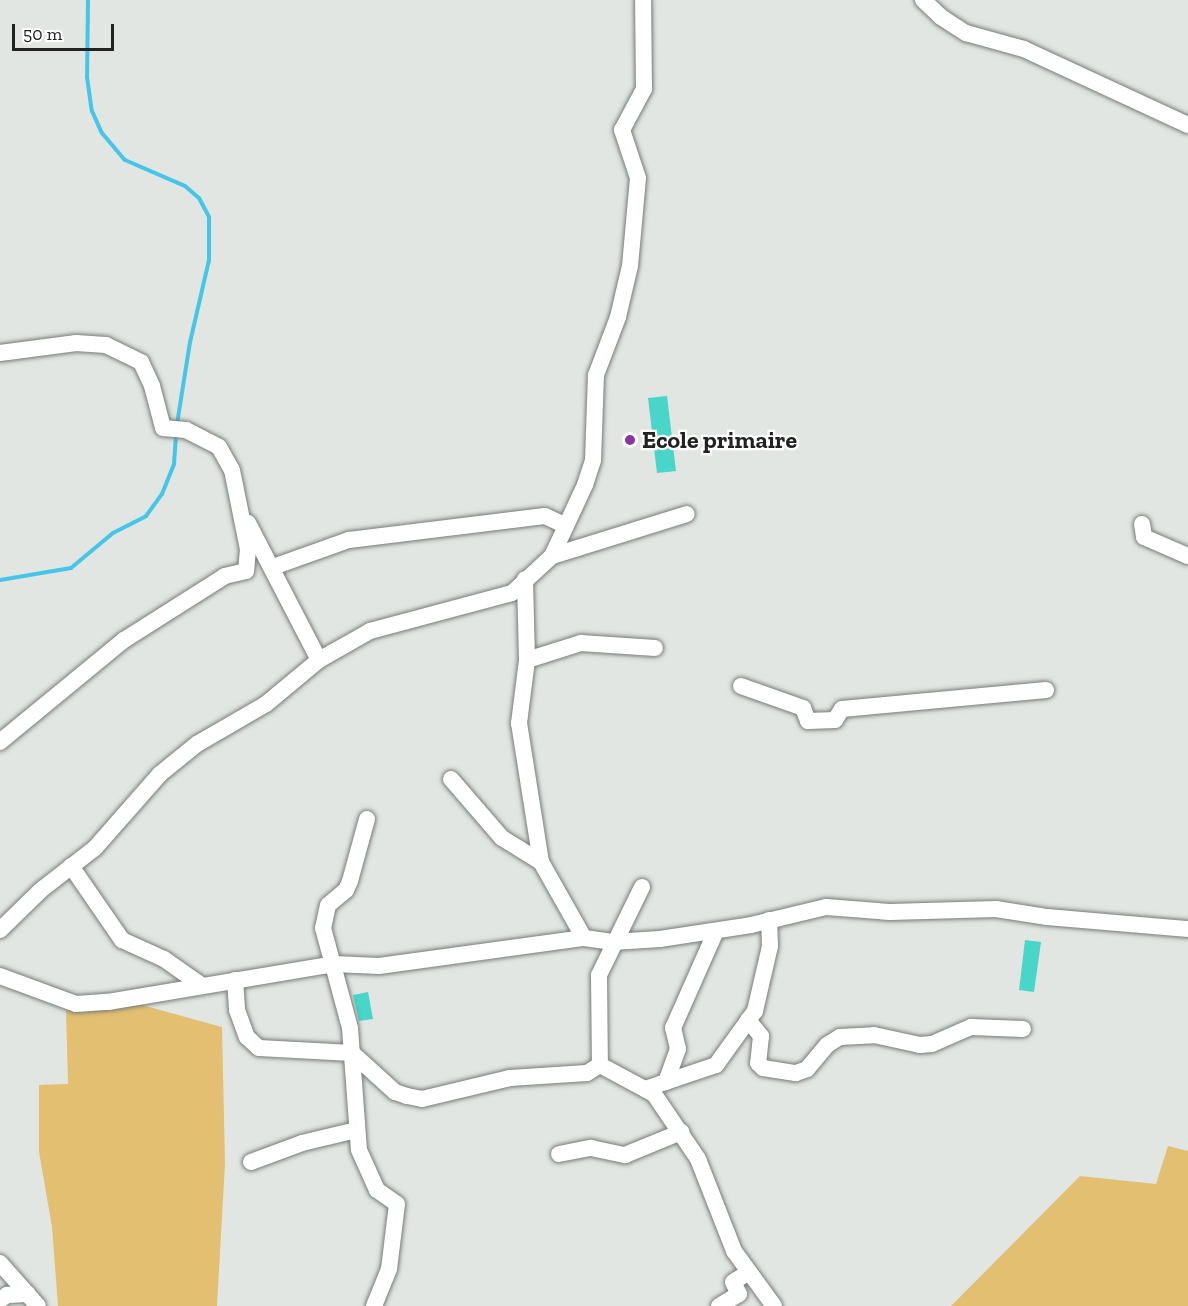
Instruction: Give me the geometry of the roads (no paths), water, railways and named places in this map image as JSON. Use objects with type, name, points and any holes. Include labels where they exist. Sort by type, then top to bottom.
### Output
[{"type":"street","points":[[552,556],[564,525],[585,485],[593,460],[596,375],[618,317],[630,266],[638,178],[622,130],[644,89],[643,0]]},
{"type":"street","points":[[923,0],[941,17],[966,33],[1024,49],[1188,125]]},
{"type":"street","points":[[0,353],[76,343],[105,345],[141,362],[152,386],[163,428],[186,430],[219,447],[232,470],[248,549],[246,571],[225,576],[124,640],[0,742]]},
{"type":"street","points":[[0,930],[71,866],[95,848],[159,774],[197,744],[266,704],[319,660],[370,631],[512,593],[552,556],[687,514]]},
{"type":"street","points":[[243,516],[273,567],[319,660]]},
{"type":"street","points":[[273,567],[349,540],[545,516],[564,525]]},
{"type":"street","points":[[1142,524],[1144,537],[1188,556]]},
{"type":"street","points":[[525,579],[527,660],[519,723],[541,862],[584,938]]},
{"type":"street","points":[[527,660],[581,643],[655,648]]},
{"type":"street","points":[[741,686],[803,708],[808,721],[835,720],[842,709],[1046,690]]},
{"type":"street","points":[[452,779],[502,838],[541,862]]},
{"type":"street","points":[[367,819],[346,890],[324,912],[323,927],[334,964],[352,1053],[356,1130],[366,1171],[377,1190],[397,1204],[389,1269],[374,1306]]},
{"type":"street","points":[[71,866],[122,940],[164,959],[201,985]]},
{"type":"street","points":[[600,1065],[596,988],[613,942],[642,887]]},
{"type":"street","points":[[0,976],[76,1004],[108,1002],[334,964],[379,966],[584,938],[613,942],[716,931],[826,907],[890,912],[996,909],[1047,917],[1188,929]]},
{"type":"street","points":[[645,1089],[712,1069],[755,1011],[768,956],[769,920]]},
{"type":"street","points":[[666,1082],[678,1049],[673,1028],[716,931]]},
{"type":"street","points":[[235,980],[237,1010],[247,1037],[259,1048],[352,1053],[395,1092],[422,1099],[510,1078],[592,1072],[600,1065]]},
{"type":"street","points":[[748,1020],[761,1036],[758,1063],[762,1068],[796,1073],[807,1069],[827,1045],[840,1037],[874,1035],[920,1045],[932,1044],[971,1027],[1023,1029]]},
{"type":"street","points":[[600,1065],[654,1094],[698,1159],[734,1251],[774,1306]]},
{"type":"street","points":[[251,1162],[302,1143],[356,1130]]},
{"type":"street","points":[[559,1154],[591,1148],[625,1155],[681,1132]]},
{"type":"street","points":[[0,1263],[33,1300]]},
{"type":"street","points":[[719,1306],[739,1294],[733,1282],[749,1272]]},
{"type":"street","points":[[0,1300],[7,1295],[33,1300]]},
{"type":"waterway","points":[[88,0],[87,77],[92,111],[102,133],[125,160],[185,186],[199,198],[209,217],[209,260],[190,342],[177,424]]},
{"type":"waterway","points":[[0,580],[71,568],[113,533],[146,516],[162,494],[174,464],[176,434]]},
{"type":"place","name":"Ecole primaire","points":[[630,440]]}]
